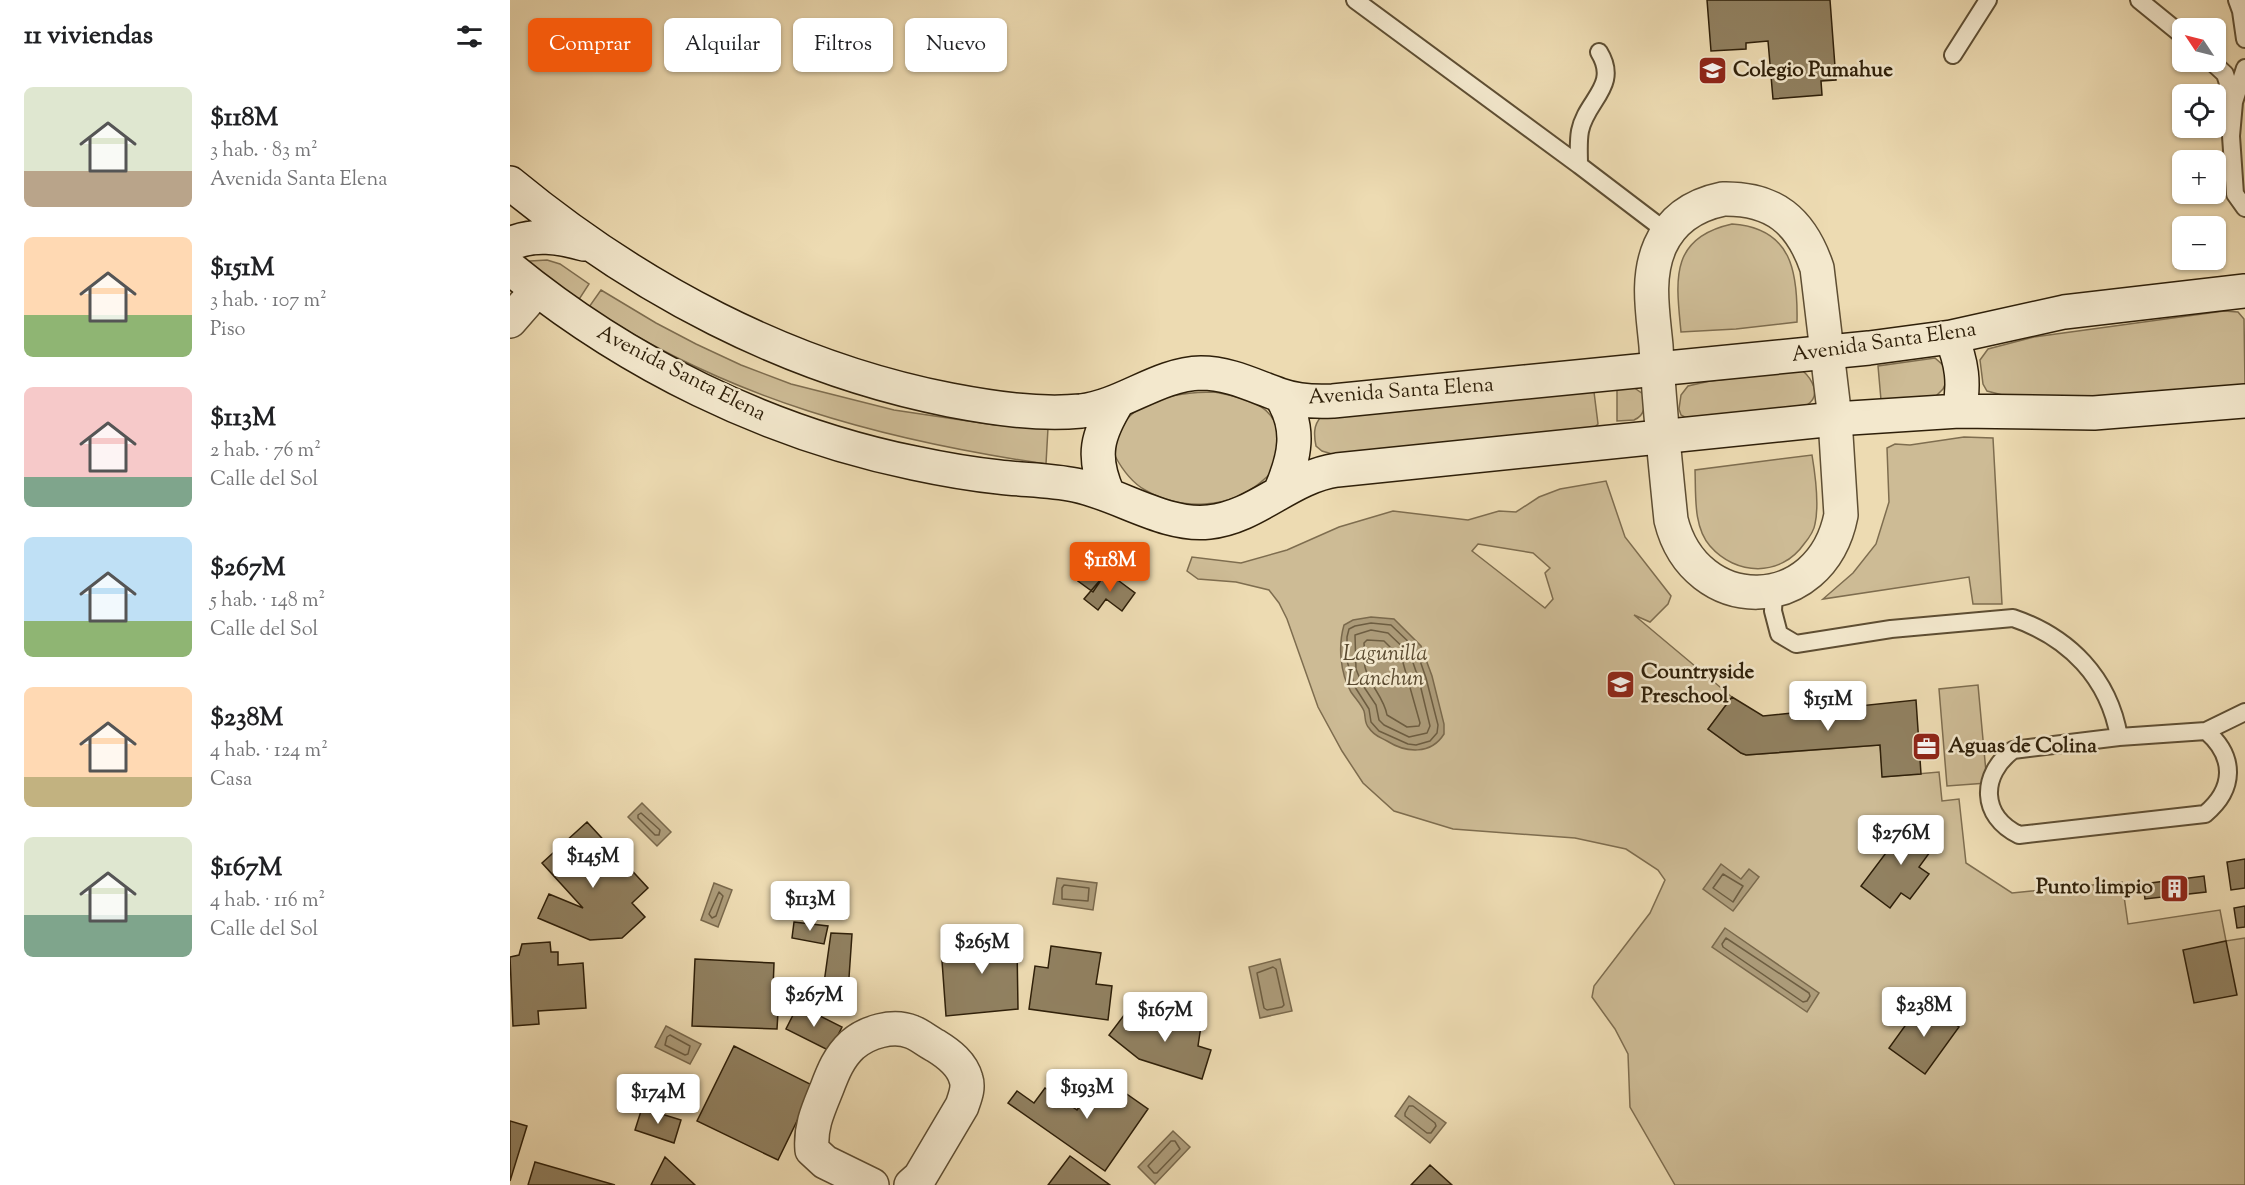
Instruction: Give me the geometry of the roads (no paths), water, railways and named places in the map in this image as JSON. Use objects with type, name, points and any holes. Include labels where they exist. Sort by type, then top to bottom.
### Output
[{"type":"street","name":"Avenida Santa Elena","points":[[510,183],[591,246],[651,283],[712,317],[809,360],[868,380],[957,402],[1029,411],[1081,411],[1118,402],[1162,382],[1198,373],[1222,375],[1299,400],[1333,401],[1827,353],[1951,337],[2064,312],[2245,291]]},
{"type":"street","points":[[1723,199],[1756,201],[1772,207],[1788,219],[1802,234],[1817,268],[1827,353],[1835,419],[1840,500],[1838,530],[1830,548],[1814,570],[1790,586],[1774,591],[1754,592],[1734,589],[1715,581],[1699,570],[1685,555],[1671,520],[1657,369],[1652,278],[1659,248],[1667,232],[1693,208],[1723,199]]},
{"type":"street","points":[[510,244],[532,237],[545,237],[591,246]]},
{"type":"street","name":"Avenida Santa Elena","points":[[510,268],[589,327],[635,356],[743,410],[798,431],[855,449],[912,463],[967,473],[1073,485],[1108,494],[1159,516],[1184,522],[1207,523],[1233,518],[1256,508],[1308,477],[1337,470],[1835,419],[1959,411],[2094,413],[2245,400]]},
{"type":"street","points":[[510,321],[537,290]]},
{"type":"street","points":[[1951,337],[1959,355],[1963,375],[1963,393],[1959,411]]},
{"type":"street","points":[[1280,395],[1290,413],[1295,439],[1290,469],[1280,492]]},
{"type":"street","points":[[1108,494],[1098,468],[1097,453],[1100,436],[1118,402]]},
{"type":"street","points":[[872,1185],[825,1162],[812,1150],[811,1133],[815,1117],[837,1064],[845,1053],[854,1044],[872,1033],[895,1029],[912,1031],[947,1053],[961,1068],[967,1081],[967,1093],[962,1106],[920,1177],[911,1185]]},
{"type":"lane","points":[[1355,0],[1580,165],[1667,232]]},
{"type":"lane","points":[[1953,55],[1988,0]]},
{"type":"lane","points":[[2139,0],[2172,27]]},
{"type":"lane","points":[[2237,0],[2245,39]]},
{"type":"lane","points":[[1580,165],[1580,129],[1607,78],[1606,63],[1599,52]]},
{"type":"lane","points":[[2245,68],[2234,102],[2231,136],[2235,194],[2245,208]]},
{"type":"lane","points":[[2223,72],[2234,102]]},
{"type":"lane","points":[[1774,591],[1773,611],[1779,634],[1796,645],[1891,629],[2013,618],[2031,624],[2062,642],[2095,676],[2116,719],[2119,737]]},
{"type":"lane","points":[[2206,731],[2224,752],[2228,775],[2221,797],[2205,814],[2019,835],[2008,830],[1994,813],[1989,792],[1993,771],[2001,759],[2013,750],[2119,737],[2206,731],[2245,712]]},
{"type":"water","name":"Lagunilla Lanchun","points":[[1371,617],[1394,619],[1421,646],[1432,676],[1444,724],[1444,734],[1432,746],[1410,750],[1375,735],[1367,726],[1364,711],[1347,685],[1341,659],[1344,625],[1353,620]]},
{"type":"water","points":[[642,803],[671,832],[657,846],[628,817]]},
{"type":"water","points":[[1721,864],[1741,879],[1749,869],[1759,877],[1733,911],[1703,889]]},
{"type":"water","points":[[1057,878],[1097,883],[1093,910],[1053,904]]},
{"type":"water","points":[[714,883],[732,890],[718,927],[701,920]]},
{"type":"water","points":[[1725,928],[1819,993],[1807,1012],[1712,947]]},
{"type":"water","points":[[1280,959],[1292,1011],[1260,1018],[1249,967]]},
{"type":"water","points":[[666,1026],[701,1044],[690,1064],[655,1047]]},
{"type":"water","points":[[1409,1096],[1446,1123],[1430,1143],[1395,1116]]},
{"type":"water","points":[[1173,1131],[1190,1147],[1155,1184],[1138,1167]]},
{"type":"place","name":"Colegio Pumahue","points":[[1712,71]]},
{"type":"place","name":"Countryside Preschool","points":[[1620,685]]},
{"type":"place","name":"Aguas de Colina","points":[[1927,747]]},
{"type":"place","name":"Punto limpio","points":[[2174,888]]}]
